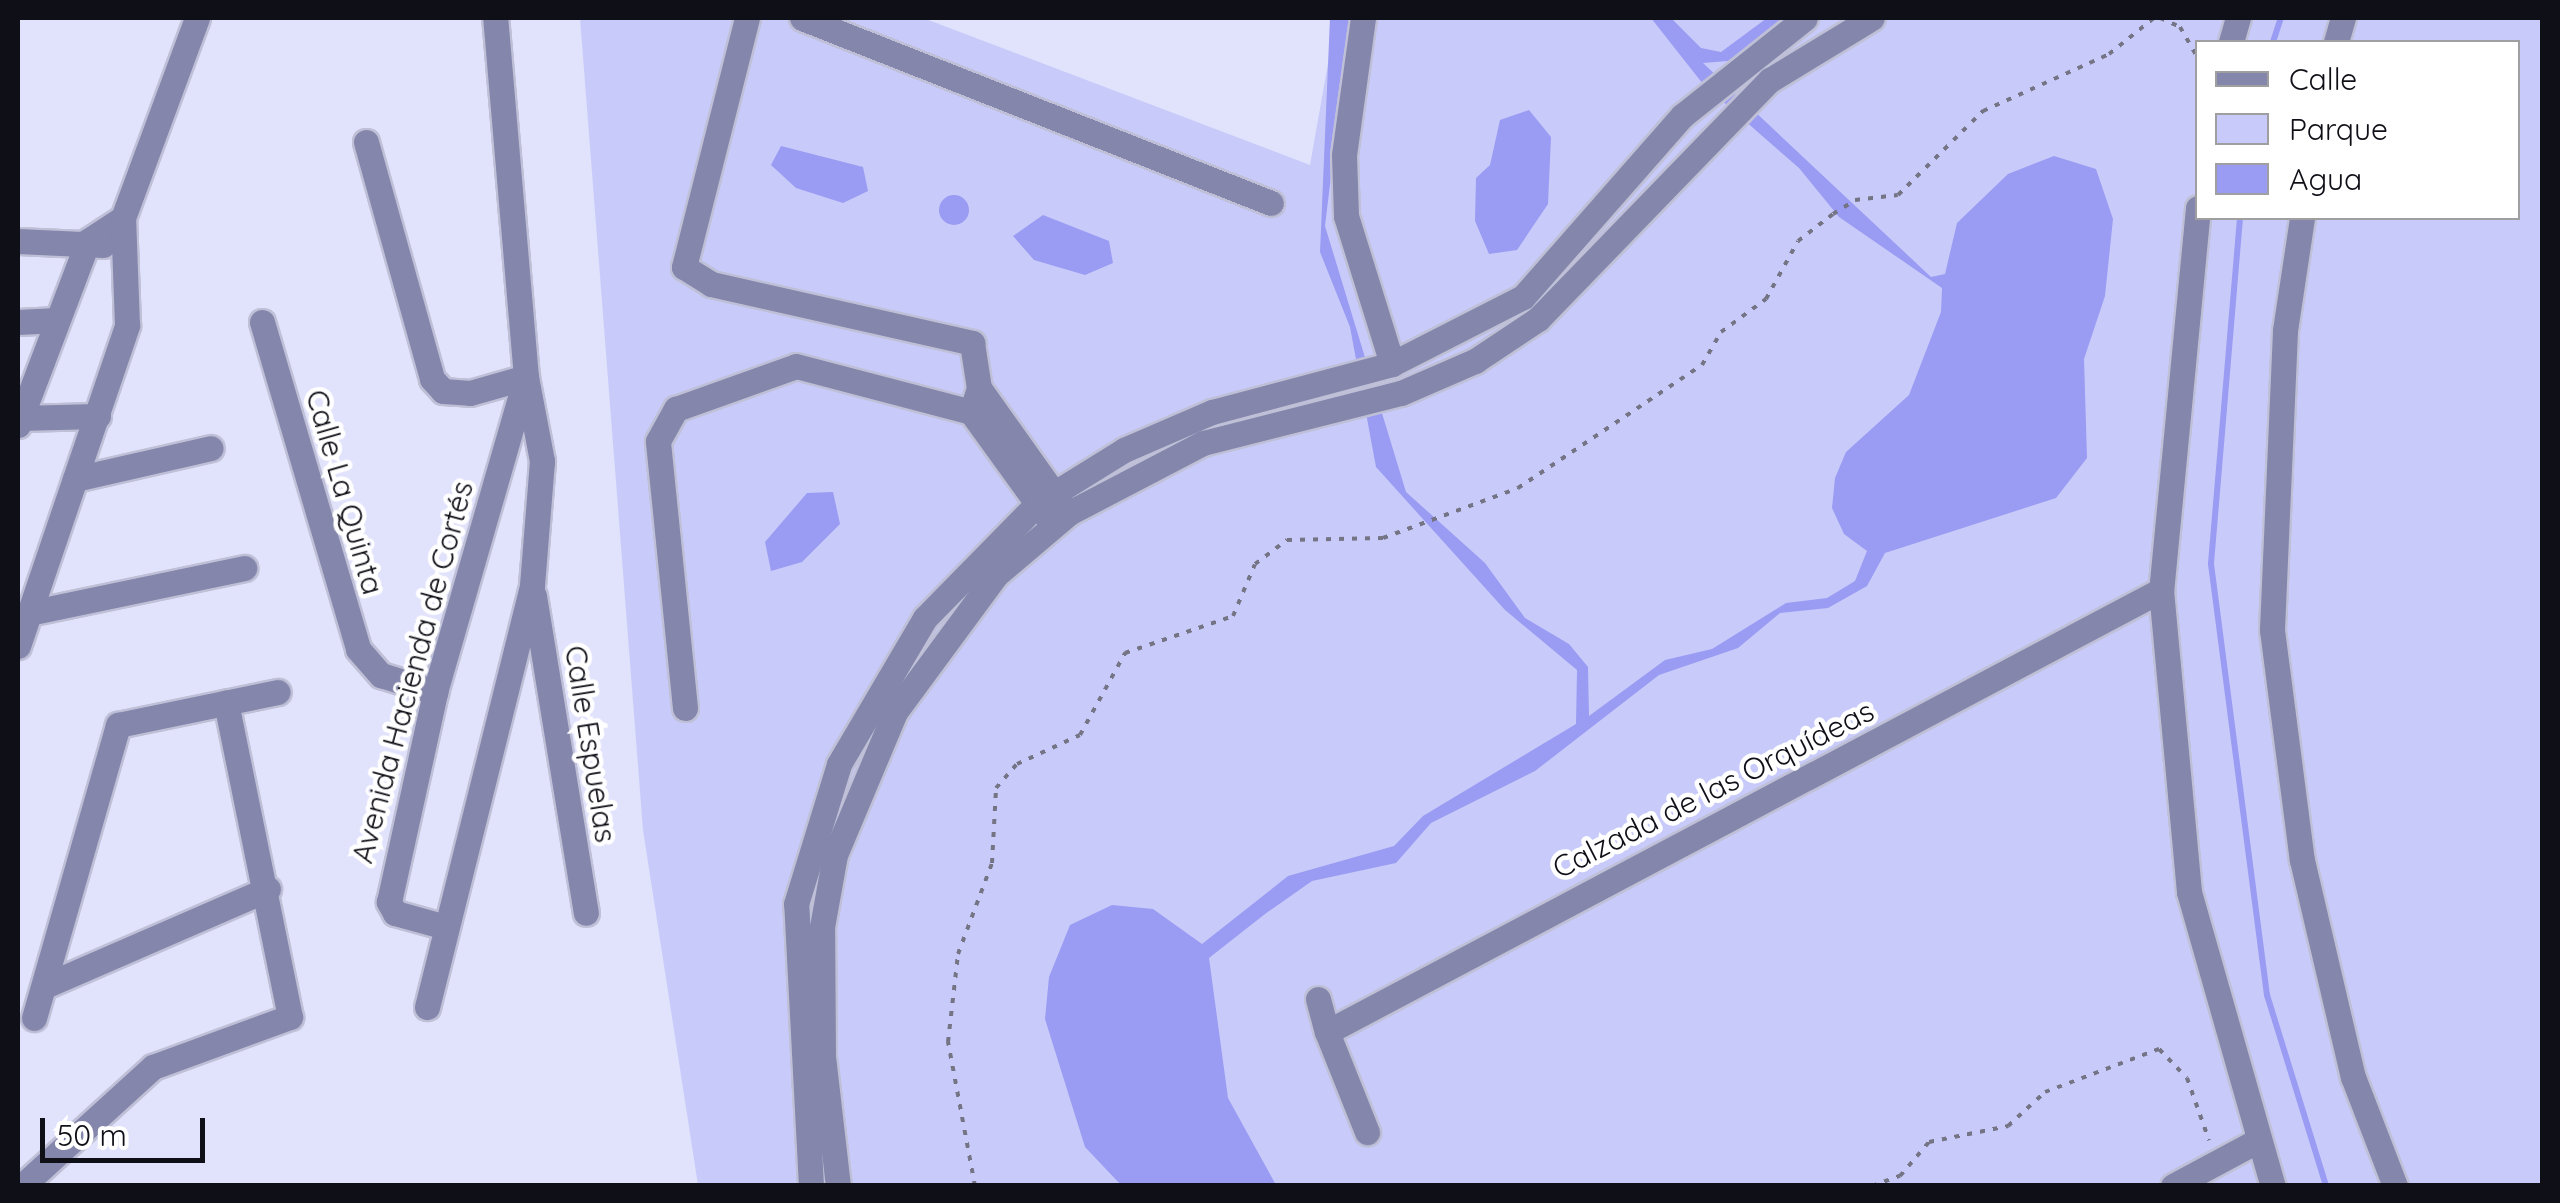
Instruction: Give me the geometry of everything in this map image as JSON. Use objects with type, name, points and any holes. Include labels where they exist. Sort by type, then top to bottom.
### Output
[{"type":"street","points":[[18,646],[127,325],[128,252],[123,218],[197,18]]},
{"type":"street","name":"Avenida Hacienda de Cortés","points":[[495,18],[526,377],[542,460],[532,586],[442,926],[396,913],[388,902],[436,692],[526,377]]},
{"type":"street","points":[[748,18],[684,267],[711,284],[972,343],[975,400],[1053,509]]},
{"type":"street","points":[[802,18],[1271,204]]},
{"type":"street","points":[[1363,18],[1344,155],[1346,216],[1392,364]]},
{"type":"street","points":[[811,1186],[796,964],[796,904],[812,829],[879,688],[926,618],[1053,509],[1212,412],[1392,364],[1522,297],[1682,116],[1748,55],[1805,18]]},
{"type":"street","points":[[838,1186],[822,1038],[822,927],[835,854],[894,712],[941,639],[1053,509],[1203,443],[1338,406],[1401,394],[1538,318],[1701,141],[1770,80],[1872,18]]},
{"type":"street","points":[[366,142],[432,378],[443,391],[470,392],[526,377]]},
{"type":"street","points":[[98,416],[18,421],[88,241],[123,218]]},
{"type":"street","points":[[2197,220],[2161,590],[2189,892],[2255,1142],[2272,1186]]},
{"type":"street","points":[[2302,220],[2285,331],[2272,630],[2302,860],[2353,1077],[2395,1186]]},
{"type":"street","points":[[18,241],[88,241],[128,252]]},
{"type":"street","points":[[18,322],[56,320]]},
{"type":"street","name":"Calle La Quinta","points":[[262,322],[358,649],[380,674],[436,692]]},
{"type":"street","points":[[1421,352],[1436,378]]},
{"type":"street","points":[[685,708],[658,441],[676,409],[796,366],[975,400]]},
{"type":"street","points":[[76,479],[211,448]]},
{"type":"street","points":[[29,613],[244,568]]},
{"type":"street","name":"Calle Espuelas","points":[[532,586],[586,913]]},
{"type":"street","name":"Calzada de las Orquídeas","points":[[1327,1032],[2161,590]]},
{"type":"street","points":[[34,1018],[47,985],[118,726],[278,692]]},
{"type":"street","points":[[22,1186],[153,1066],[290,1017],[268,889],[226,702]]},
{"type":"street","points":[[47,985],[268,889]]},
{"type":"street","points":[[428,1007],[442,926]]},
{"type":"street","points":[[1318,999],[1366,1132]]},
{"type":"street","points":[[2173,1186],[2255,1142]]},
{"type":"path","points":[[975,1186],[948,1042],[958,954],[992,863],[996,788],[1018,764],[1080,734],[1125,653],[1233,616],[1270,548],[1383,538],[1440,510],[1518,488],[1702,365],[1721,332],[1766,300],[1798,241],[1855,200],[1898,195],[1983,111],[2109,54],[2157,18],[2180,26],[2195,53]]},
{"type":"path","points":[[1872,1186],[1900,1176],[1929,1142],[2008,1126],[2046,1092],[2158,1049],[2187,1078],[2218,1162]]},
{"type":"green space","points":[[580,18],[923,18],[1310,165],[1336,18],[2542,18],[2542,1185],[698,1185],[643,830]]},
{"type":"water","points":[[1330,18],[1350,18],[1325,226],[1406,492],[1485,563],[1525,618],[1569,644],[1588,667],[1589,716],[1665,660],[1712,649],[1786,603],[1827,598],[1855,581],[1867,551],[1844,534],[1832,508],[1835,478],[1846,452],[1909,395],[1941,312],[1942,288],[1839,217],[1799,168],[1703,84],[1651,18],[1671,18],[1701,48],[1721,52],[1767,18],[1790,18],[1740,60],[1703,63],[1931,277],[1945,274],[1957,223],[2008,174],[2054,156],[2096,169],[2113,219],[2105,296],[2084,359],[2087,458],[2056,498],[1885,553],[1867,586],[1828,608],[1780,613],[1738,648],[1659,675],[1535,771],[1431,823],[1396,863],[1312,881],[1265,914],[1209,958],[1228,1098],[1276,1185],[1121,1185],[1085,1147],[1045,1019],[1049,977],[1070,925],[1112,905],[1153,909],[1202,944],[1288,876],[1394,846],[1423,816],[1576,724],[1577,670],[1505,610],[1376,467],[1350,327],[1320,252]]},
{"type":"water","points":[[1529,110],[1551,137],[1548,204],[1517,250],[1489,254],[1475,221],[1476,178],[1490,165],[1500,120]]},
{"type":"water","points":[[781,146],[863,167],[868,191],[843,203],[796,188],[771,165]]},
{"type":"water","points":[[954,195],[965,199],[969,210],[965,221],[954,225],[943,221],[939,210],[943,199]]},
{"type":"water","points":[[1043,215],[1109,241],[1113,263],[1085,275],[1034,260],[1013,236]]},
{"type":"water","points":[[833,492],[840,524],[802,562],[771,571],[765,542],[807,493]]},
{"type":"waterway","points":[[2274,40],[2281,18]]},
{"type":"waterway","points":[[2240,220],[2211,564],[2267,995],[2326,1186]]}]
